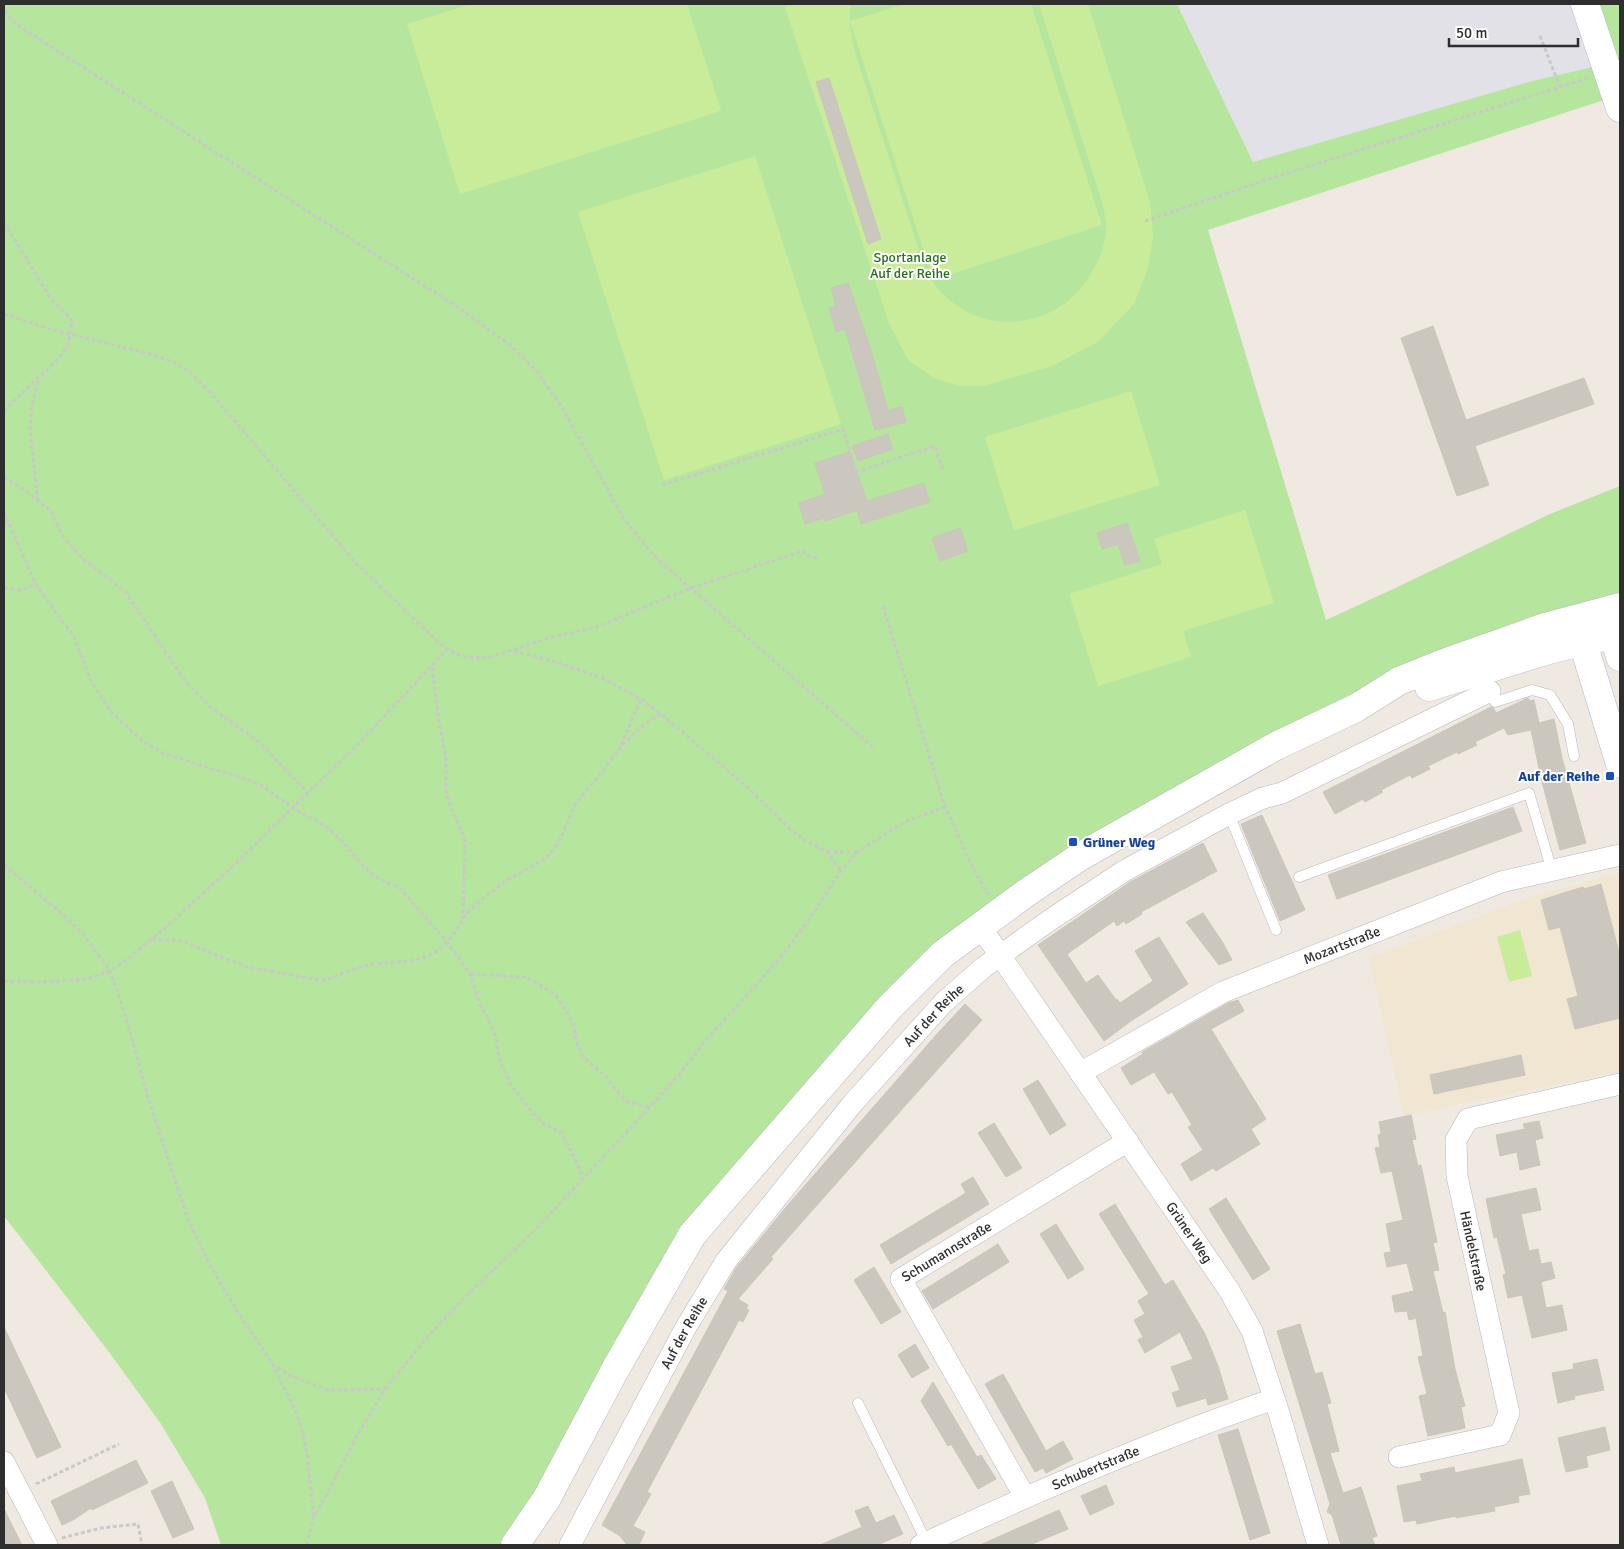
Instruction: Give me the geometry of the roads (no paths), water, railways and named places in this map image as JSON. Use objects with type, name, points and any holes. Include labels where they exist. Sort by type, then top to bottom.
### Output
[{"type":"main road","points":[[1585,4],[1620,108]]},
{"type":"main road","points":[[515,1545],[547,1498],[616,1368],[692,1235],[889,1008],[943,954],[1081,856],[1276,746],[1356,708],[1399,681],[1545,627],[1620,607]]},
{"type":"main road","points":[[1591,615],[1618,642]]},
{"type":"main road","points":[[1591,615],[1583,642],[1620,764]]},
{"type":"main road","points":[[1356,708],[1402,697],[1552,649],[1583,642],[1618,642]]},
{"type":"street","name":"Auf der Reihe","points":[[570,1545],[686,1327],[726,1261],[853,1104],[944,1002],[1000,956],[1124,871],[1229,814],[1263,798],[1282,793],[1490,691]]},
{"type":"street","name":"Mozartstraße","points":[[1080,1073],[1223,992],[1501,882],[1620,855]]},
{"type":"street","name":"Grüner Weg","points":[[989,920],[1000,956],[1229,1290],[1252,1331],[1318,1545]]},
{"type":"street","name":"Händelstraße","points":[[1399,1457],[1500,1435],[1509,1413],[1457,1176],[1456,1140],[1468,1119],[1620,1084]]},
{"type":"street","name":"Schumannstraße","points":[[1025,1497],[901,1279],[1128,1141]]},
{"type":"street","name":"Schubertstraße","points":[[924,1544],[1025,1497],[1205,1422],[1274,1399]]},
{"type":"street","points":[[4,1462],[46,1544]]},
{"type":"lane","points":[[1490,691],[1496,702],[1532,690],[1550,695],[1568,724],[1574,756]]},
{"type":"lane","points":[[1299,877],[1529,793],[1552,871]]},
{"type":"lane","points":[[1229,814],[1276,930]]},
{"type":"lane","points":[[858,1403],[924,1544]]},
{"type":"place","name":"Auf der Reihe","points":[[1610,776]]},
{"type":"place","name":"Grüner Weg","points":[[1073,842]]},
{"type":"park label","name":"Sportanlage Auf der Reihe","points":[[910,266]]}]
